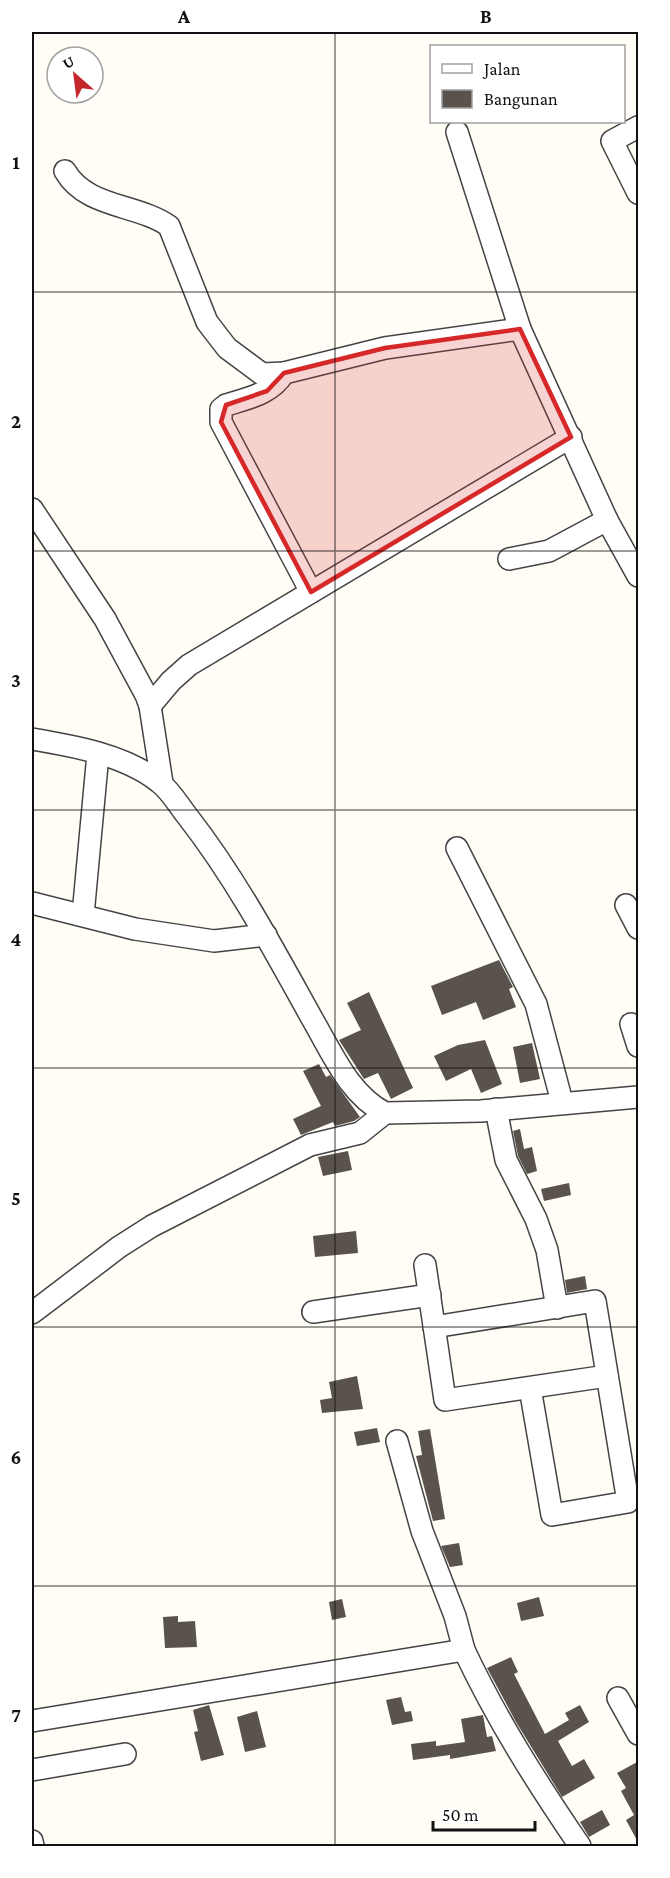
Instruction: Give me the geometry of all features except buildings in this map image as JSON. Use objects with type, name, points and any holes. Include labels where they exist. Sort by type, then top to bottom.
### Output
[{"type":"street","points":[[639,127],[612,141],[639,193]]},
{"type":"street","points":[[457,132],[520,329],[607,520],[639,576]]},
{"type":"street","points":[[65,171],[72,184],[89,194],[124,209],[158,218],[169,226],[175,235],[198,302],[216,336],[254,370],[262,374],[284,373],[385,348],[520,329]]},
{"type":"street","points":[[284,373],[275,386],[262,394],[226,405],[220,416],[311,592]]},
{"type":"street","points":[[150,706],[171,681],[189,665],[571,437]]},
{"type":"street","points":[[32,509],[105,619],[150,706],[162,783]]},
{"type":"street","points":[[509,559],[549,552],[607,520]]},
{"type":"street","points":[[32,739],[74,746],[98,754],[135,767],[162,783],[202,835],[266,935],[344,1074],[361,1096],[385,1113]]},
{"type":"street","points":[[83,915],[98,754]]},
{"type":"street","points":[[458,848],[536,1004],[562,1102]]},
{"type":"street","points":[[32,903],[135,929],[214,940],[266,935]]},
{"type":"street","points":[[626,904],[639,928]]},
{"type":"street","points":[[631,1024],[639,1046]]},
{"type":"street","points":[[32,1313],[119,1247],[152,1226],[310,1145],[360,1133],[385,1113],[496,1109],[639,1097]]},
{"type":"street","points":[[496,1109],[506,1160],[536,1219],[547,1250],[557,1308]]},
{"type":"street","points":[[425,1265],[445,1400],[607,1376]]},
{"type":"street","points":[[313,1312],[430,1295]]},
{"type":"street","points":[[434,1327],[595,1301],[628,1503],[552,1515],[530,1388]]},
{"type":"street","points":[[397,1441],[422,1531],[455,1616],[464,1650],[492,1710],[580,1846]]},
{"type":"street","points":[[32,1721],[464,1650]]},
{"type":"street","points":[[618,1698],[639,1734]]},
{"type":"street","points":[[32,1770],[125,1754]]},
{"type":"street","points":[[32,1841],[33,1846]]},
{"type":"highlighted area","points":[[520,329],[571,437],[311,592],[221,422],[226,405],[267,391],[284,373],[385,348]]}]
